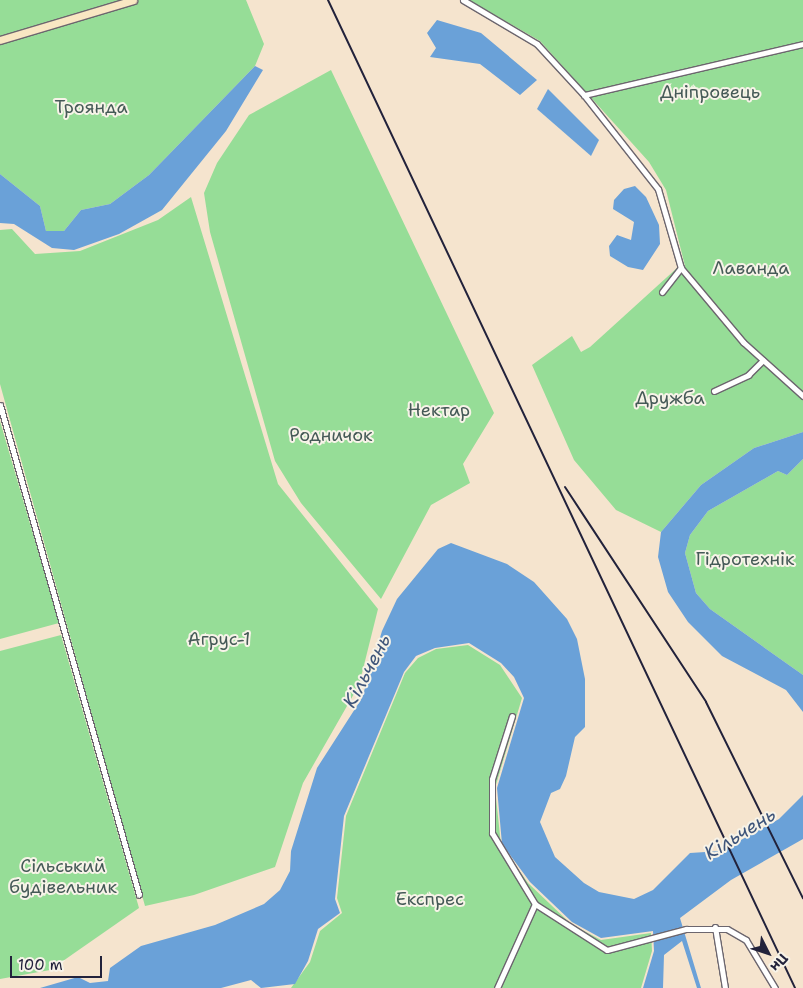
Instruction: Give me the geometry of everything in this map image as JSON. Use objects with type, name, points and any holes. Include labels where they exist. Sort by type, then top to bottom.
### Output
[{"type":"street","points":[[0,40],[133,0]]},
{"type":"street","points":[[463,0],[536,44],[584,95],[658,189],[681,268],[763,360],[803,396]]},
{"type":"street","points":[[584,95],[803,44]]},
{"type":"street","points":[[662,292],[681,268]]},
{"type":"street","points":[[714,391],[748,374],[763,360]]},
{"type":"street","points":[[0,405],[139,895]]},
{"type":"street","points":[[512,716],[492,779],[492,833],[535,904],[607,950],[646,943],[686,929],[715,927],[746,940],[775,988]]},
{"type":"street","points":[[497,988],[535,904]]},
{"type":"street","points":[[715,927],[725,988]]},
{"type":"green space","points":[[0,0],[120,0],[0,36]]},
{"type":"green space","name":"Троянда","points":[[138,0],[246,0],[264,44],[255,66],[149,175],[110,204],[81,210],[64,231],[46,231],[40,206],[0,174],[0,41]]},
{"type":"green space","points":[[469,0],[803,0],[803,432],[754,448],[701,485],[661,532],[616,510],[574,460],[532,365],[572,336],[581,352],[590,347],[677,268],[685,266],[666,190],[649,162],[540,41]]},
{"type":"green space","points":[[331,70],[494,413],[463,464],[470,483],[431,505],[381,599],[301,503],[275,461],[210,232],[204,193],[217,163],[249,115]]},
{"type":"green space","name":"Агрус-1","points":[[191,197],[278,484],[378,609],[359,685],[303,783],[275,867],[194,895],[145,906],[0,384],[0,230],[12,229],[35,254],[80,251],[158,220]]},
{"type":"green space","points":[[0,421],[59,623],[0,639]]},
{"type":"green space","name":"Гідротехнік","points":[[803,459],[803,675],[710,609],[696,593],[685,553],[690,535],[708,511],[778,471],[787,475]]},
{"type":"green space","name":"Сільський будівельник","points":[[61,635],[139,908],[50,970],[0,979],[0,651]]},
{"type":"green space","name":"Експрес","points":[[468,645],[500,665],[522,698],[495,788],[501,845],[528,883],[571,924],[601,940],[651,933],[652,951],[641,988],[291,988],[310,962],[320,931],[342,913],[337,898],[346,816],[405,673],[418,658],[436,649]]},
{"type":"water","points":[[437,20],[481,33],[537,80],[520,95],[480,64],[430,57],[436,48],[427,33]]},
{"type":"water","points":[[255,66],[263,70],[226,131],[162,210],[119,234],[74,250],[52,248],[14,224],[0,223],[0,174],[40,206],[46,231],[64,231],[81,210],[110,204],[149,175]]},
{"type":"water","points":[[548,89],[599,140],[591,156],[537,109]]},
{"type":"water","points":[[635,186],[646,197],[659,225],[660,244],[643,270],[628,267],[610,256],[609,246],[617,235],[631,240],[634,222],[613,209],[614,200],[624,189]]},
{"type":"water","points":[[803,432],[803,459],[787,475],[778,471],[708,511],[690,535],[685,553],[696,593],[710,609],[803,675],[803,712],[786,690],[722,656],[688,622],[668,592],[658,557],[661,532],[701,485],[754,448]]},
{"type":"water","points":[[451,543],[507,564],[534,582],[567,619],[577,639],[585,679],[585,727],[575,737],[566,776],[560,789],[551,793],[540,822],[555,857],[584,883],[599,892],[634,899],[653,890],[690,853],[721,851],[779,819],[803,795],[803,839],[731,880],[680,918],[701,988],[697,988],[682,941],[664,955],[663,988],[643,988],[654,951],[653,931],[601,938],[572,922],[530,882],[502,844],[497,788],[524,698],[514,677],[501,663],[469,643],[435,648],[416,656],[404,672],[344,816],[335,899],[340,913],[318,929],[308,961],[295,984],[261,988],[251,980],[221,988],[40,988],[78,977],[90,983],[108,981],[110,968],[141,946],[215,925],[264,904],[280,890],[290,871],[291,851],[317,768],[362,698],[382,631],[397,599],[438,549]]},
{"type":"railway","points":[[328,0],[795,988]]},
{"type":"railway","points":[[565,487],[706,702],[803,898]]},
{"type":"park label","name":"Дніпровець","points":[[710,92]]},
{"type":"park label","name":"Лаванда","points":[[751,268]]},
{"type":"park label","name":"Дружба","points":[[670,398]]},
{"type":"park label","name":"Нектар","points":[[439,410]]},
{"type":"park label","name":"Родничок","points":[[331,435]]},
{"type":"water label","name":"Кільчень","points":[[367,671]]},
{"type":"water label","name":"Кільчень","points":[[740,834]]}]
